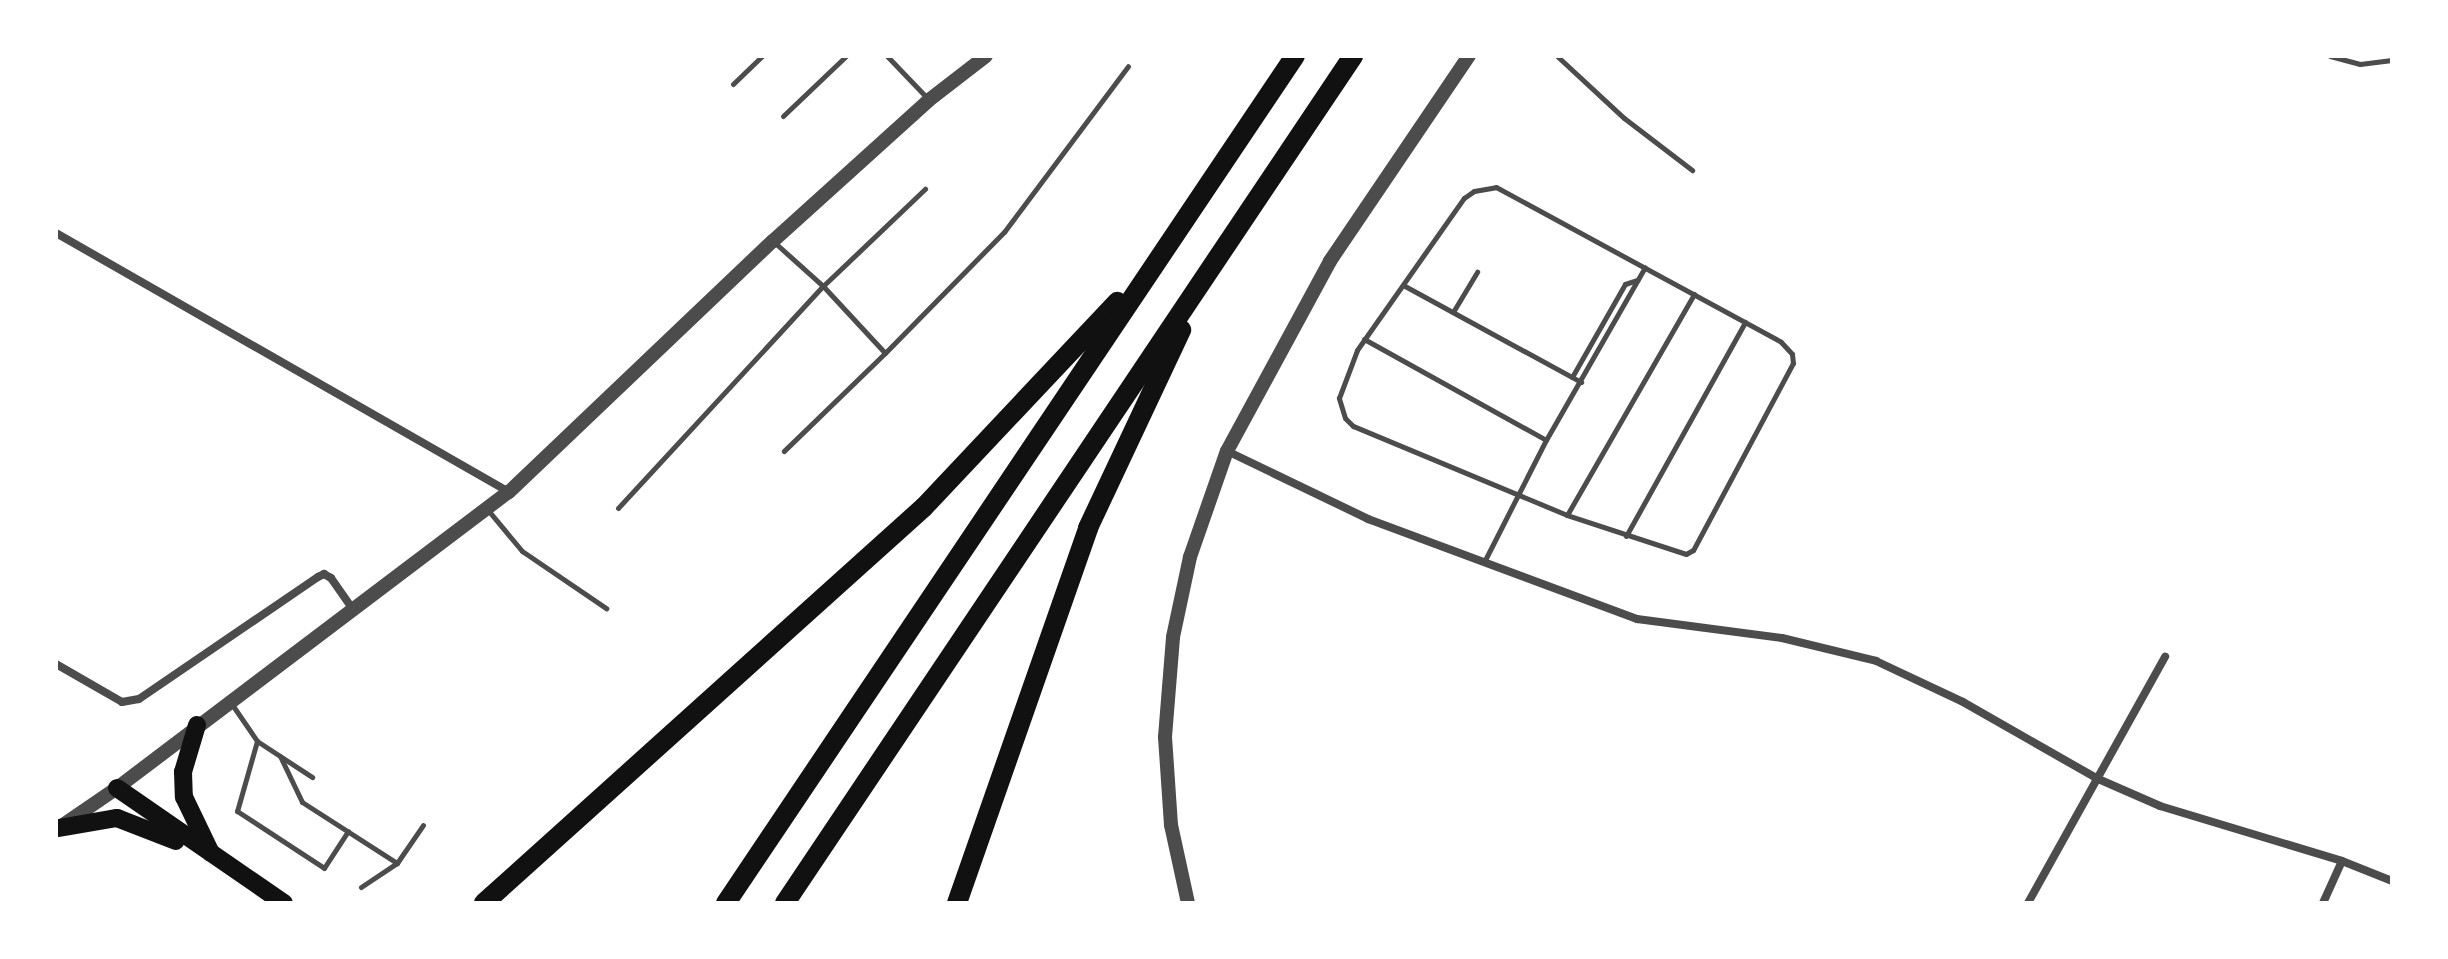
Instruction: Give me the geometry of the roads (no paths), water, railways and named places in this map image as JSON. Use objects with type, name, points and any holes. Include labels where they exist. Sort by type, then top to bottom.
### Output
[{"type":"highway","points":[[726,903],[1295,56]]},
{"type":"highway","points":[[785,903],[1353,56]]},
{"type":"highway","points":[[484,903],[924,507],[1083,342],[1175,236]]},
{"type":"highway","points":[[957,903],[1088,528],[1147,408],[1202,281]]},
{"type":"main road","points":[[197,725],[183,772],[184,797],[213,855]]},
{"type":"main road","points":[[117,788],[284,903]]},
{"type":"main road","points":[[58,829],[117,818],[213,855]]},
{"type":"street","points":[[58,829],[117,788],[509,492],[773,241],[929,100],[986,56]]},
{"type":"street","points":[[1188,903],[1177,860],[1167,783],[1168,686],[1184,581],[1227,451],[1330,261],[1469,56]]},
{"type":"street","points":[[56,233],[509,492]]},
{"type":"street","points":[[1227,451],[1368,519],[1637,619],[1782,638],[1876,661],[1963,702],[2096,778],[2160,806],[2342,861],[2392,881]]},
{"type":"street","points":[[56,664],[122,702],[139,699],[324,574],[331,578],[353,610]]},
{"type":"street","points":[[2028,903],[2165,657]]},
{"type":"street","points":[[2323,903],[2342,861]]},
{"type":"lane","points":[[733,84],[762,56]]},
{"type":"lane","points":[[783,116],[846,56]]},
{"type":"lane","points":[[887,56],[929,100]]},
{"type":"lane","points":[[1557,56],[1624,118],[1692,170]]},
{"type":"lane","points":[[2330,56],[2360,64],[2392,60]]},
{"type":"lane","points":[[784,451],[1004,232],[1128,66]]},
{"type":"lane","points":[[1496,187],[1781,342],[1792,354],[1793,363],[1693,550],[1686,554],[1567,515],[1353,426],[1345,418],[1339,398],[1349,364],[1403,285],[1464,198],[1485,188],[1496,187]]},
{"type":"lane","points":[[618,508],[823,286],[925,189]]},
{"type":"lane","points":[[773,241],[823,286],[885,353]]},
{"type":"lane","points":[[1484,562],[1546,440],[1645,267]]},
{"type":"lane","points":[[1453,312],[1477,272]]},
{"type":"lane","points":[[1572,377],[1625,284],[1637,280]]},
{"type":"lane","points":[[1403,285],[1581,382]]},
{"type":"lane","points":[[1567,515],[1694,294]]},
{"type":"lane","points":[[1626,536],[1745,322]]},
{"type":"lane","points":[[1364,339],[1546,440]]},
{"type":"lane","points":[[486,509],[522,551],[606,608]]},
{"type":"lane","points":[[230,702],[257,741],[312,777]]},
{"type":"lane","points":[[257,741],[237,811],[324,868],[348,831]]},
{"type":"lane","points":[[280,756],[302,802],[397,863]]},
{"type":"lane","points":[[361,887],[397,863],[423,825]]}]
